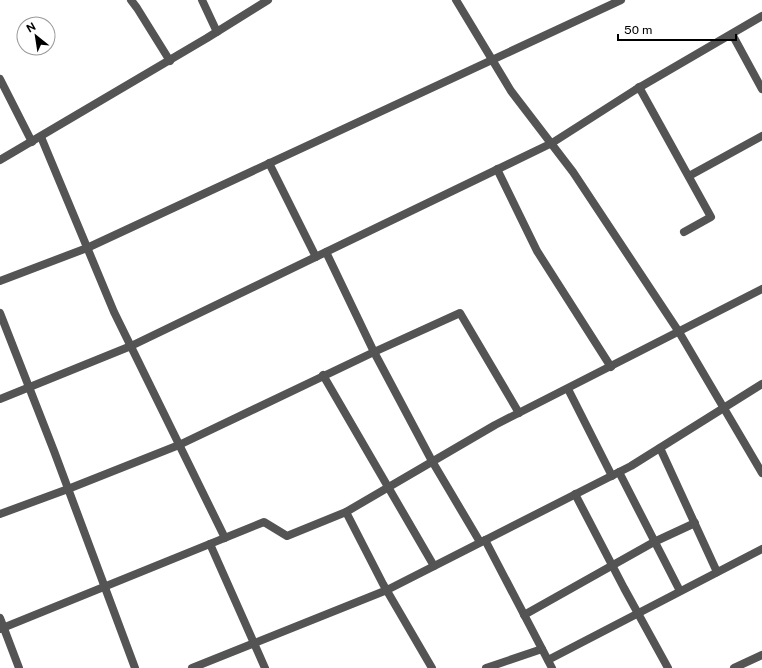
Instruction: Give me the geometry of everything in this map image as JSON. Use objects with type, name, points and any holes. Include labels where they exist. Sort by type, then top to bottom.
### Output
[{"type":"street","points":[[130,0],[137,8],[170,61]]},
{"type":"street","points":[[202,0],[217,32]]},
{"type":"street","points":[[0,160],[170,61],[268,0]]},
{"type":"street","points":[[456,0],[511,91],[573,172],[679,332],[762,473]]},
{"type":"street","points":[[0,281],[87,248],[621,0]]},
{"type":"street","points":[[0,398],[29,388],[131,346],[552,143],[639,87],[762,16]]},
{"type":"street","points":[[732,34],[762,89]]},
{"type":"street","points":[[0,78],[32,142]]},
{"type":"street","points":[[639,87],[712,217],[684,232]]},
{"type":"street","points":[[689,176],[762,136]]},
{"type":"street","points":[[41,137],[114,312],[225,538]]},
{"type":"street","points":[[269,163],[316,257]]},
{"type":"street","points":[[497,169],[537,251],[610,367]]},
{"type":"street","points":[[326,252],[374,352],[432,461],[483,541],[552,668]]},
{"type":"street","points":[[2,628],[264,522],[288,536],[346,512],[495,425],[762,289]]},
{"type":"street","points":[[0,313],[135,668]]},
{"type":"street","points":[[0,514],[179,445],[374,352],[460,313],[519,413]]},
{"type":"street","points":[[323,376],[434,566]]},
{"type":"street","points":[[192,668],[387,590],[615,474],[660,448],[762,384]]},
{"type":"street","points":[[568,389],[680,591]]},
{"type":"street","points":[[660,448],[717,572]]},
{"type":"street","points":[[575,494],[612,566],[668,668]]},
{"type":"street","points":[[346,512],[387,590],[432,668]]},
{"type":"street","points":[[524,616],[654,542],[695,523]]},
{"type":"street","points":[[210,544],[255,642],[265,668]]},
{"type":"street","points":[[548,660],[762,549]]},
{"type":"street","points":[[0,618],[2,628],[19,668]]},
{"type":"street","points":[[486,668],[542,648]]},
{"type":"street","points":[[734,668],[762,655]]}]
